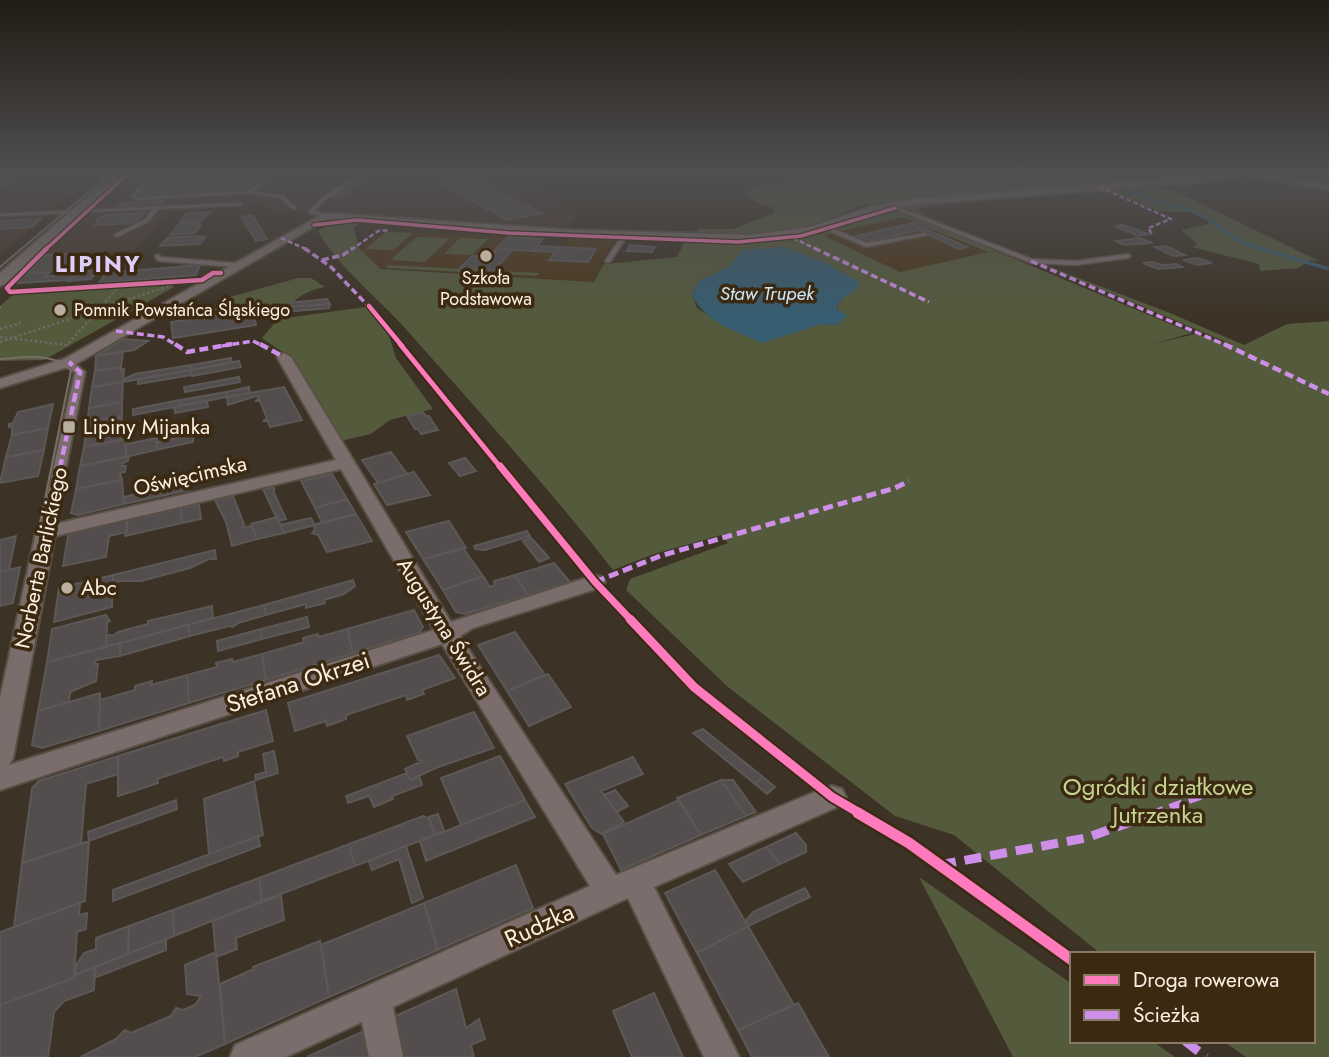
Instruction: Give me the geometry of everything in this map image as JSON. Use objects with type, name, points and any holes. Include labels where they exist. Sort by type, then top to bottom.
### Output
[{"type":"street","points":[[3,284],[67,221]]},
{"type":"street","points":[[0,384],[69,362],[315,221]]},
{"type":"street","points":[[409,221],[625,235],[749,238],[788,235],[841,221]]},
{"type":"street","name":"Augustyna Świdra","points":[[284,358],[447,634],[623,888],[722,1057]]},
{"type":"street","name":"Norberta Barlickiego","points":[[0,758],[80,372],[69,362]]},
{"type":"street","name":"Oświęcimska","points":[[46,532],[344,463]]},
{"type":"street","name":"Stefana Okrzei","points":[[0,779],[447,634],[465,623],[595,582]]},
{"type":"street","name":"Rudzka","points":[[247,1057],[832,797]]},
{"type":"street","points":[[375,1000],[386,1057]]},
{"type":"lane","points":[[117,235],[144,221]]},
{"type":"lane","points":[[930,221],[1031,261],[1076,263],[1128,256]]},
{"type":"lane","points":[[824,227],[866,246],[925,235]]},
{"type":"lane","points":[[607,261],[625,235]]},
{"type":"lane","points":[[158,256],[159,259],[235,265]]},
{"type":"path","points":[[10,339],[180,282],[10,292],[3,284],[15,281]]},
{"type":"path","points":[[0,340],[67,345],[119,286]]},
{"type":"path","points":[[0,329],[21,323]]},
{"type":"shaded area","points":[[0,221],[39,221],[0,254]]},
{"type":"shaded area","points":[[80,221],[161,221],[135,250],[46,255],[48,250]]},
{"type":"shaded area","points":[[483,221],[574,221],[571,227]]},
{"type":"shaded area","points":[[884,221],[913,221],[989,252],[900,272],[823,236]]},
{"type":"shaded area","name":"Szkoła Podstawowa","points":[[381,231],[544,239],[539,246],[559,247],[570,237],[615,240],[599,263],[604,264],[594,282],[381,268],[359,248]]},
{"type":"green space","name":"Ogródki działkowe Jutrzenka","points":[[334,221],[362,221],[354,227],[359,248],[381,269],[594,282],[604,264],[677,257],[684,243],[770,242],[826,232],[834,233],[824,236],[900,272],[988,252],[913,221],[925,221],[1192,333],[1153,344],[1195,334],[1233,345],[1042,264],[1170,313],[1244,345],[1287,324],[1329,321],[1329,1057],[1246,1057],[1226,1043],[1315,1043],[1315,952],[1099,952],[954,835],[895,816],[728,687],[626,590],[630,579],[728,543],[721,535],[654,554],[613,570],[484,417],[403,326],[336,257],[318,231]],"holes":[[[730,266],[842,299],[836,309],[846,316],[837,325],[822,324],[786,333],[722,324],[697,308],[692,294],[699,281]]]},
{"type":"green space","points":[[753,221],[822,221],[810,226],[754,235],[696,232],[699,229],[733,229]]},
{"type":"green space","points":[[856,221],[883,221],[841,231],[835,228]]},
{"type":"green space","points":[[1210,221],[1237,221],[1319,261],[1311,260],[1298,268],[1260,271],[1259,264],[1192,247],[1198,244],[1181,230]]},
{"type":"green space","points":[[386,232],[413,233],[393,250],[365,249]]},
{"type":"green space","points":[[417,237],[450,238],[425,262],[390,260]]},
{"type":"green space","points":[[460,238],[488,239],[472,255],[444,254]]},
{"type":"green space","points":[[388,265],[539,273],[537,276],[385,268]]},
{"type":"green space","points":[[298,278],[311,278],[325,287],[301,296],[291,304],[285,315],[271,318],[262,304],[211,312],[230,297]]},
{"type":"green space","points":[[163,283],[174,287],[44,360],[0,361],[0,306],[15,293]]},
{"type":"green space","points":[[366,307],[389,336],[396,358],[433,409],[390,420],[371,434],[341,441],[288,356],[262,338],[278,319]]},
{"type":"green space","points":[[919,877],[1070,983],[1070,1043],[1155,1043],[1175,1057],[1013,1057]]},
{"type":"water","name":"Staw Trupek","points":[[784,247],[824,262],[858,281],[858,288],[842,299],[836,308],[847,316],[837,325],[822,324],[762,343],[721,324],[697,303],[692,294],[699,281],[730,266],[742,250]]},
{"type":"building","points":[[0,221],[38,221],[32,227],[0,229]]},
{"type":"building","points":[[97,221],[123,221],[120,224],[95,225]]},
{"type":"building","points":[[181,221],[200,221],[199,222],[179,224]]},
{"type":"building","points":[[244,221],[256,221],[267,239],[256,241]]},
{"type":"building","points":[[199,222],[196,226],[201,225],[195,233],[170,235],[179,224]]},
{"type":"building","points":[[913,223],[967,247],[959,249],[919,230],[873,241],[856,236]]},
{"type":"building","points":[[1123,225],[1149,234],[1139,236],[1114,226]]},
{"type":"building","points":[[205,237],[200,244],[160,246],[167,238]]},
{"type":"building","points":[[508,237],[543,239],[533,251],[496,249]]},
{"type":"building","points":[[1139,238],[1153,243],[1124,245],[1116,241]]},
{"type":"building","points":[[630,245],[655,247],[652,252],[627,251]]},
{"type":"building","points":[[538,246],[559,247],[555,252],[534,251]]},
{"type":"building","points":[[1164,246],[1185,255],[1173,256],[1155,247]]},
{"type":"building","points":[[559,247],[596,249],[588,262],[549,260]]},
{"type":"building","points":[[497,249],[512,250],[495,270],[479,269]]},
{"type":"building","points":[[74,254],[50,272],[26,273],[46,255]]},
{"type":"building","points":[[472,256],[490,257],[479,269],[460,268]]},
{"type":"building","points":[[1197,258],[1212,263],[1198,265],[1183,260]]},
{"type":"building","points":[[1143,263],[1182,267],[1158,269]]},
{"type":"building","points":[[200,265],[196,275],[99,283],[106,273]]},
{"type":"building","points":[[99,270],[91,279],[69,281],[78,272]]},
{"type":"building","points":[[50,272],[46,277],[77,272],[70,280],[16,283],[26,273]]},
{"type":"building","points":[[327,299],[330,304],[287,307],[288,303]]},
{"type":"building","points":[[330,304],[329,308],[286,312],[287,307]]},
{"type":"building","points":[[252,310],[256,325],[173,338],[171,322]]},
{"type":"building","points":[[123,339],[148,341],[134,350],[96,356]]},
{"type":"building","points":[[123,352],[121,367],[95,371],[96,356]]},
{"type":"building","points":[[231,358],[232,363],[191,370],[191,365]]},
{"type":"building","points":[[239,361],[241,367],[192,376],[191,370]]},
{"type":"building","points":[[191,365],[191,370],[123,382],[135,374]]},
{"type":"building","points":[[121,367],[121,370],[124,369],[123,382],[92,387],[95,371]]},
{"type":"building","points":[[191,370],[192,375],[138,384],[138,379]]},
{"type":"building","points":[[239,377],[240,382],[185,392],[184,387]]},
{"type":"building","points":[[123,382],[122,402],[89,408],[92,387]]},
{"type":"building","points":[[249,387],[250,393],[227,397],[226,392]]},
{"type":"building","points":[[284,387],[302,420],[270,427],[268,421],[263,421],[267,419],[260,401],[255,401],[259,399],[257,396],[228,405],[227,397]]},
{"type":"building","points":[[226,392],[227,397],[180,406],[180,400]]},
{"type":"building","points":[[180,400],[180,406],[133,415],[133,409]]},
{"type":"building","points":[[207,401],[208,407],[175,413],[174,407]]},
{"type":"building","points":[[122,402],[122,417],[87,423],[89,408]]},
{"type":"building","points":[[53,404],[48,428],[12,435],[12,426],[9,427],[9,424],[13,423],[18,412]]},
{"type":"building","points":[[423,412],[438,430],[421,434],[415,429],[407,416]]},
{"type":"building","points":[[122,417],[121,427],[126,426],[126,430],[121,431],[121,440],[84,447],[87,423]]},
{"type":"building","points":[[48,428],[44,450],[6,457],[12,435]]},
{"type":"building","points":[[193,435],[193,442],[156,450],[157,442]]},
{"type":"building","points":[[157,438],[156,450],[126,457],[126,444]]},
{"type":"building","points":[[126,439],[126,457],[80,466],[84,447]]},
{"type":"building","points":[[44,450],[38,476],[0,483],[6,457]]},
{"type":"building","points":[[391,452],[407,474],[378,483],[362,460]]},
{"type":"building","points":[[129,456],[122,466],[126,466],[125,472],[120,473],[122,480],[76,489],[80,466]]},
{"type":"building","points":[[465,458],[476,471],[460,476],[449,463]]},
{"type":"building","points":[[414,472],[430,495],[387,505],[374,484]]},
{"type":"building","points":[[332,474],[347,499],[315,508],[301,481]]},
{"type":"building","points":[[122,480],[124,504],[78,515],[71,513],[76,489]]},
{"type":"building","points":[[188,481],[189,490],[124,504],[124,497]]},
{"type":"building","points":[[274,487],[274,493],[286,519],[278,521],[263,489]]},
{"type":"building","points":[[233,496],[244,524],[242,527],[252,526],[257,539],[232,546],[226,522],[215,500]]},
{"type":"building","points":[[347,499],[356,514],[322,523],[315,508]]},
{"type":"building","points":[[199,504],[201,519],[182,523],[181,508]]},
{"type":"building","points":[[181,508],[182,523],[125,536],[127,520]]},
{"type":"building","points":[[356,514],[372,541],[327,552],[318,535],[312,533],[315,530],[313,525]]},
{"type":"building","points":[[277,517],[284,533],[257,539],[251,524]]},
{"type":"building","points":[[311,518],[315,525],[284,533],[280,525]]},
{"type":"building","points":[[127,520],[127,532],[109,536],[106,557],[63,566],[68,536],[74,532]]},
{"type":"building","points":[[449,521],[466,548],[423,559],[406,532]]},
{"type":"building","points":[[527,531],[530,536],[485,550],[475,549],[474,546]]},
{"type":"building","points":[[16,536],[9,570],[0,572],[0,540]]},
{"type":"building","points":[[531,538],[549,558],[539,562],[523,541]]},
{"type":"building","points":[[463,548],[483,576],[443,590],[423,559]]},
{"type":"building","points":[[215,550],[216,559],[141,581],[119,581],[114,585],[113,575]]},
{"type":"building","points":[[554,563],[570,582],[528,595],[515,575]]},
{"type":"building","points":[[20,567],[13,603],[0,606],[0,572]]},
{"type":"building","points":[[113,575],[112,607],[54,622],[59,588]]},
{"type":"building","points":[[515,575],[528,595],[465,614],[456,612],[443,590],[483,576],[490,587],[495,585],[494,581]]},
{"type":"building","points":[[353,580],[355,586],[344,594],[324,600],[325,603],[306,608],[306,604],[266,615],[264,605]]},
{"type":"building","points":[[264,605],[266,615],[233,627],[190,636],[188,625]]},
{"type":"building","points":[[212,606],[213,618],[106,647],[107,634],[113,636],[118,632],[148,624],[148,621]]},
{"type":"building","points":[[414,610],[423,627],[419,633],[353,653],[347,629]]},
{"type":"building","points":[[106,615],[110,621],[107,623],[106,647],[47,662],[52,629]]},
{"type":"building","points":[[307,617],[309,627],[262,639],[261,629]]},
{"type":"building","points":[[188,625],[190,636],[120,656],[120,643]]},
{"type":"building","points":[[261,629],[262,639],[218,651],[217,641]]},
{"type":"building","points":[[347,629],[353,653],[266,680],[262,654],[304,642],[303,638],[318,634],[319,637]]},
{"type":"building","points":[[515,632],[545,675],[507,691],[478,645]]},
{"type":"building","points":[[120,643],[120,656],[96,660],[96,681],[70,692],[69,702],[38,711],[47,662]]},
{"type":"building","points":[[262,654],[266,680],[189,703],[187,675],[217,667],[216,663],[232,659],[233,662]]},
{"type":"building","points":[[439,655],[455,678],[422,690],[424,694],[407,700],[406,695],[346,715],[346,719],[327,726],[326,721],[295,731],[288,703]]},
{"type":"building","points":[[548,674],[571,707],[529,726],[507,691]]},
{"type":"building","points":[[187,675],[189,703],[99,731],[100,700],[135,690],[135,686],[152,681],[151,685]]},
{"type":"building","points":[[100,693],[99,731],[42,748],[32,745],[38,711]]},
{"type":"building","points":[[266,710],[273,741],[238,752],[238,756],[224,761],[223,757],[157,779],[158,783],[118,796],[118,756]]},
{"type":"building","points":[[474,712],[494,748],[438,767],[410,780],[405,769],[422,761],[418,760],[407,736]]},
{"type":"building","points":[[703,729],[763,777],[755,784],[693,733]]},
{"type":"building","points":[[274,751],[278,773],[256,780],[255,775],[266,772],[263,754]]},
{"type":"building","points":[[118,756],[118,774],[86,784],[81,844],[22,863],[32,788],[39,781]]},
{"type":"building","points":[[500,756],[525,800],[461,825],[441,778]]},
{"type":"building","points":[[633,757],[643,774],[601,791],[624,822],[602,834],[592,828],[565,784]]},
{"type":"building","points":[[407,773],[410,780],[419,776],[422,785],[392,796],[393,799],[374,807],[369,796],[348,803],[346,796]]},
{"type":"building","points":[[763,777],[775,787],[767,794],[755,784]]},
{"type":"building","points":[[721,780],[733,780],[756,812],[746,816]]},
{"type":"building","points":[[721,780],[746,816],[701,835],[677,798]]},
{"type":"building","points":[[254,781],[263,835],[209,854],[204,799]]},
{"type":"building","points":[[615,790],[628,806],[617,812],[604,795]]},
{"type":"building","points":[[176,800],[177,809],[89,841],[88,832]]},
{"type":"building","points":[[525,800],[535,817],[426,861],[420,841]]},
{"type":"building","points":[[679,800],[701,835],[621,870],[603,834]]},
{"type":"building","points":[[438,814],[444,831],[435,835],[429,817]]},
{"type":"building","points":[[423,816],[429,819],[435,835],[355,866],[349,844]]},
{"type":"building","points":[[796,833],[806,845],[806,852],[780,864],[766,847]]},
{"type":"building","points":[[258,836],[260,846],[113,901],[113,890]]},
{"type":"building","points":[[89,841],[85,901],[14,927],[22,863]]},
{"type":"building","points":[[349,844],[355,866],[262,901],[259,878]]},
{"type":"building","points":[[406,846],[423,898],[412,903],[399,859],[372,870],[369,861]]},
{"type":"building","points":[[766,847],[780,864],[743,882],[729,864]]},
{"type":"building","points":[[516,865],[533,908],[438,950],[424,903]]},
{"type":"building","points":[[715,870],[748,926],[697,953],[665,893]]},
{"type":"building","points":[[259,878],[262,901],[174,936],[173,910]]},
{"type":"building","points":[[805,888],[810,897],[748,926],[745,922],[753,912]]},
{"type":"building","points":[[281,895],[284,920],[236,938],[237,949],[216,957],[213,921]]},
{"type":"building","points":[[80,903],[79,915],[87,913],[86,929],[77,932],[74,978],[0,1005],[0,932]]},
{"type":"building","points":[[424,903],[438,950],[329,997],[321,945]]},
{"type":"building","points":[[173,910],[174,936],[128,954],[129,926]]},
{"type":"building","points":[[129,926],[128,954],[75,975],[76,965],[84,953],[96,949],[96,938]]},
{"type":"building","points":[[748,926],[794,1005],[738,1030],[697,953]]},
{"type":"building","points":[[166,939],[166,950],[94,978],[95,967]]},
{"type":"building","points":[[320,941],[329,997],[225,1044],[220,984],[254,969],[253,967]]},
{"type":"building","points":[[216,952],[225,1044],[195,1057],[81,1057],[116,1039],[125,1030],[131,1033],[171,1016],[176,1008],[183,1010],[195,1005],[201,996],[187,994],[185,965]]},
{"type":"building","points":[[95,967],[94,990],[64,1001],[54,1012],[48,1057],[0,1057],[0,1005],[74,978],[75,975]]},
{"type":"building","points":[[456,989],[466,1028],[479,1019],[485,1039],[471,1045],[474,1057],[402,1057],[393,1017]]},
{"type":"building","points":[[654,993],[683,1057],[632,1057],[613,1011]]},
{"type":"building","points":[[798,1003],[829,1057],[752,1057],[738,1030]]},
{"type":"building","points":[[366,1030],[371,1057],[307,1057]]},
{"type":"waterway","points":[[1211,221],[1243,243],[1329,269]]},
{"type":"tram line","points":[[0,267],[54,221]]},
{"type":"tram line","points":[[0,359],[48,358],[71,371],[20,621]]},
{"type":"tram line","points":[[0,717],[20,619]]},
{"type":"marked path","points":[[1153,235],[1148,228],[1165,221]]},
{"type":"marked path","points":[[322,260],[343,255],[378,231],[390,230]]},
{"type":"marked path","points":[[281,238],[320,258],[372,310]]},
{"type":"marked path","points":[[793,238],[929,302]]},
{"type":"marked path","points":[[1031,261],[1198,332],[1329,394]]},
{"type":"marked path","points":[[116,331],[163,337],[187,352],[253,341],[284,357]]},
{"type":"marked path","points":[[46,532],[80,372],[69,362]]},
{"type":"marked path","points":[[595,582],[660,556],[895,488],[909,481]]},
{"type":"marked path","points":[[939,865],[1086,838],[1238,783]]},
{"type":"marked path","points":[[1188,1043],[1206,1057]]},
{"type":"cycle path","points":[[76,221],[29,264],[30,267],[7,288],[10,292],[202,280],[213,273],[221,273]]},
{"type":"cycle path","points":[[314,225],[346,221]]},
{"type":"cycle path","points":[[372,221],[508,233],[738,242],[801,236],[850,221]]},
{"type":"cycle path","points":[[369,306],[595,582],[694,687],[832,797],[909,843],[1070,959]]},
{"type":"place","name":"Szkoła Podstawowa","points":[[486,256]]},
{"type":"place","name":"Pomnik Powstańca Śląskiego","points":[[60,310]]},
{"type":"place","name":"Lipiny Mijanka","points":[[69,427]]},
{"type":"place","name":"Abc","points":[[67,588]]},
{"type":"district","name":"LIPINY","points":[[98,264]]}]
